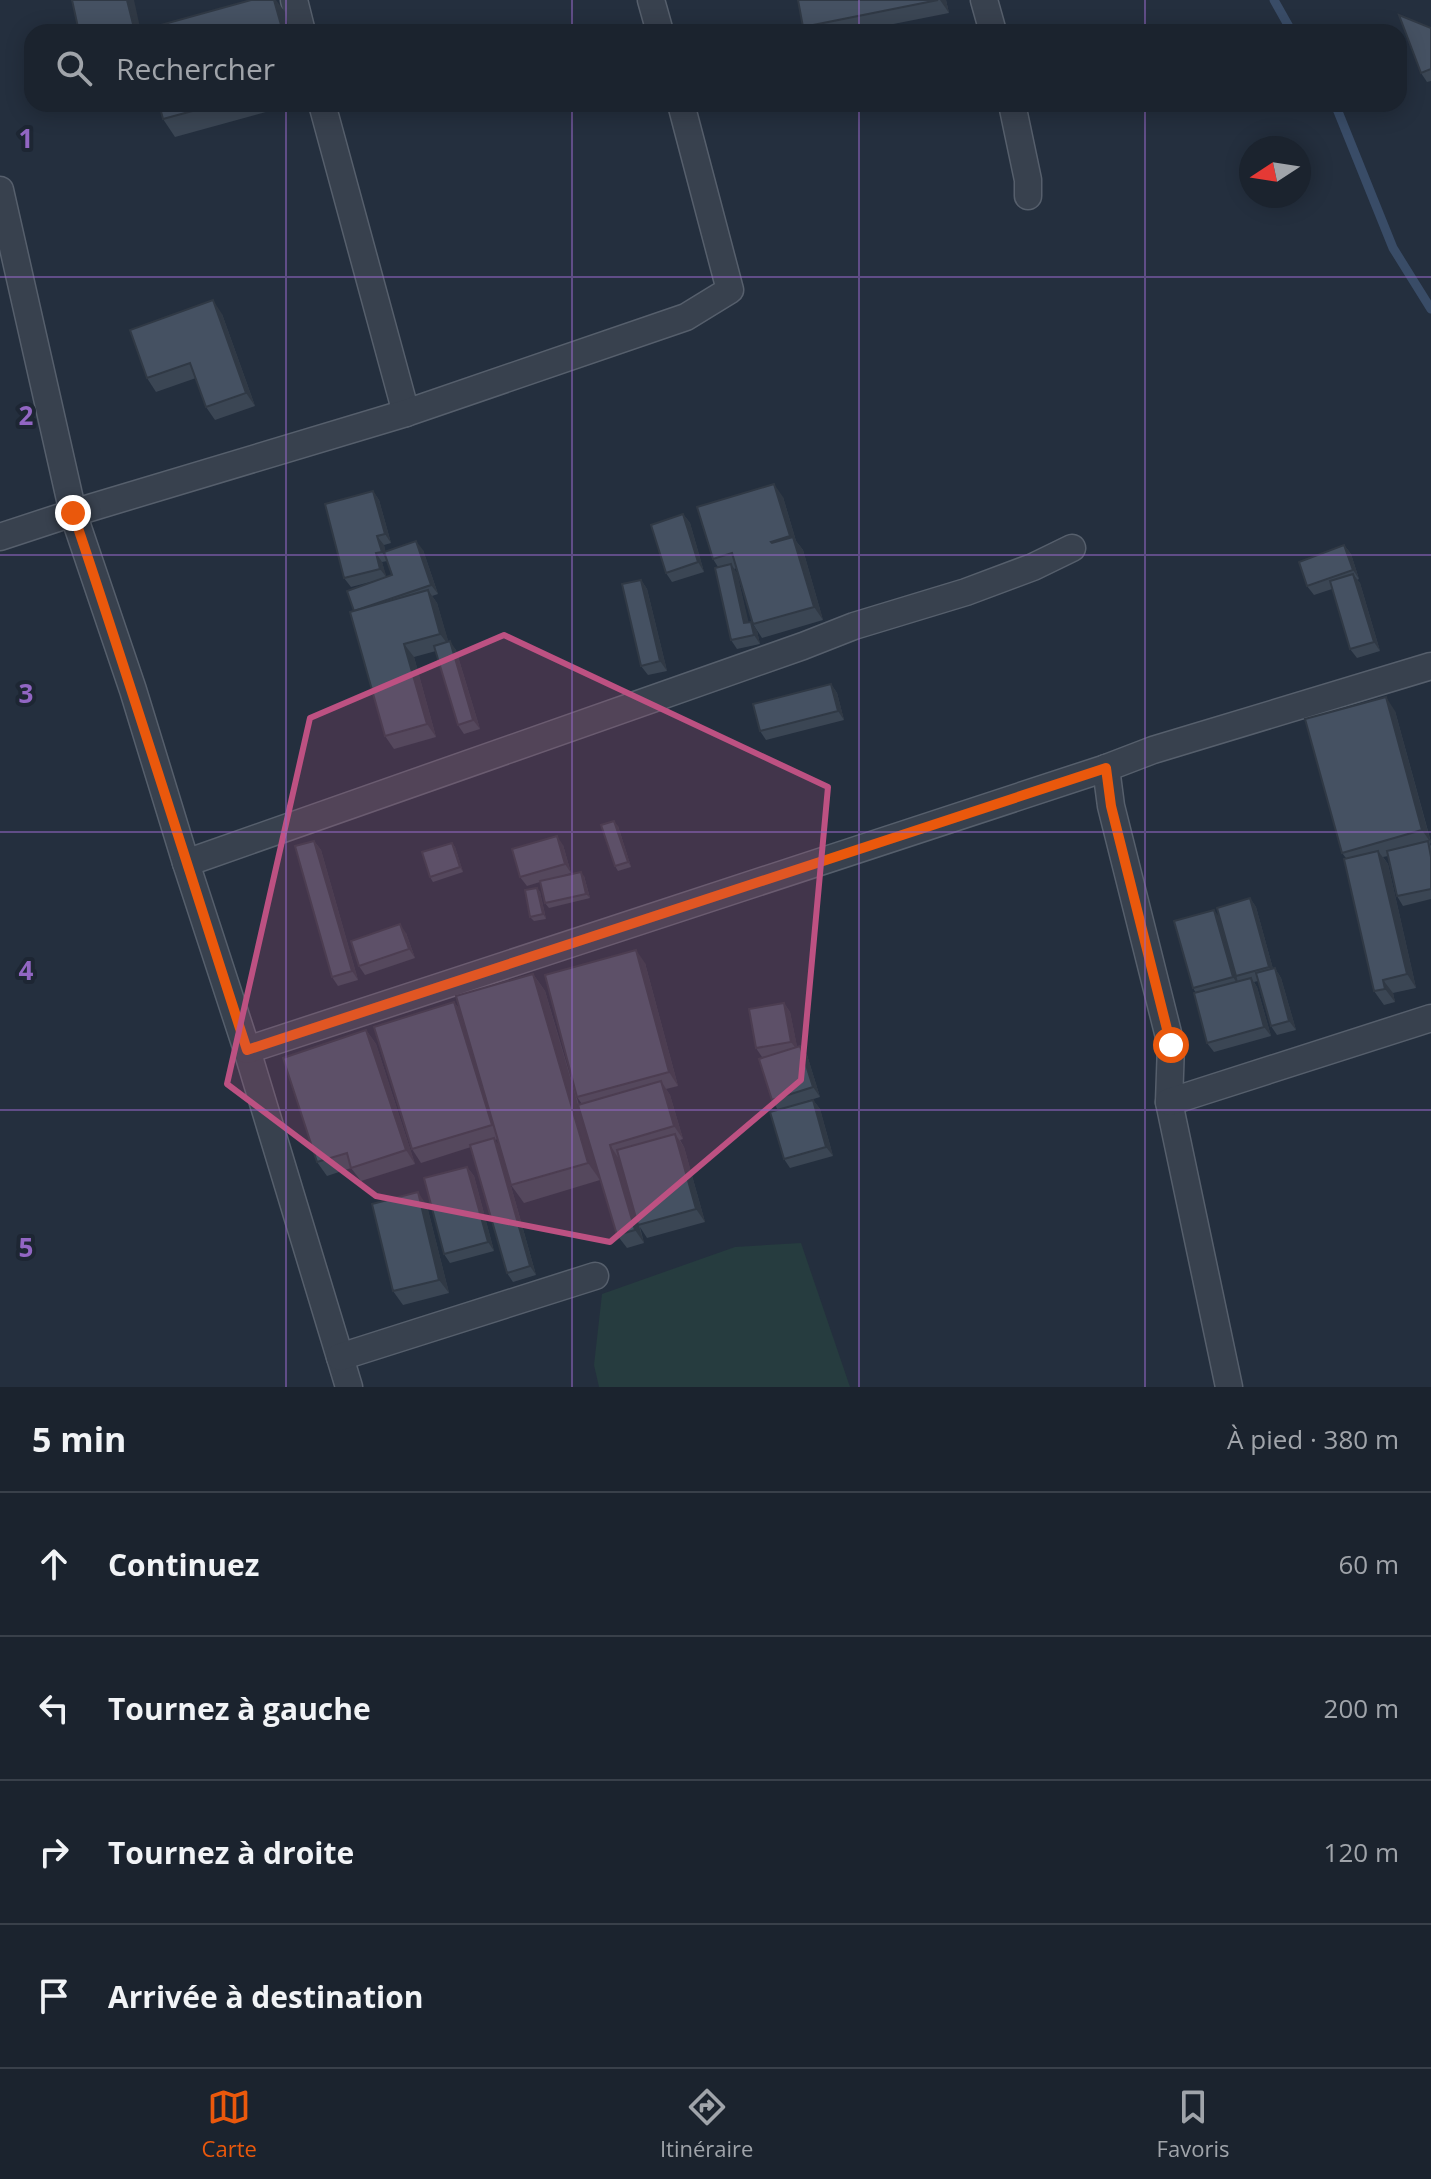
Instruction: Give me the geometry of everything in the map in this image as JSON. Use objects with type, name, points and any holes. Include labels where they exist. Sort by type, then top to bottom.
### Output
[{"type":"street","points":[[294,0],[300,24]]},
{"type":"street","points":[[651,0],[658,24]]},
{"type":"street","points":[[984,0],[991,24]]},
{"type":"street","points":[[324,112],[406,413]]},
{"type":"street","points":[[0,537],[406,413],[686,317],[730,290],[683,112]]},
{"type":"street","points":[[1014,112],[1028,180],[1028,196]]},
{"type":"street","points":[[0,190],[73,513],[133,690],[247,1050],[349,1387]]},
{"type":"street","points":[[186,863],[854,626],[966,592],[1033,567],[1072,548]]},
{"type":"street","points":[[247,1050],[1153,750],[1431,666]]},
{"type":"street","points":[[1106,768],[1111,806],[1171,1045],[1169,1102],[1229,1387]]},
{"type":"street","points":[[1169,1102],[1431,1018]]},
{"type":"street","points":[[340,1357],[595,1276]]},
{"type":"highlighted area","points":[[504,635],[828,787],[801,1080],[610,1242],[376,1196],[227,1084],[310,718]]},
{"type":"green space","points":[[801,1243],[850,1387],[599,1387],[594,1365],[602,1294],[735,1247]]},
{"type":"building","points":[[72,0],[127,0],[133,24],[77,24]]},
{"type":"building","points":[[251,0],[274,0],[281,24],[164,24]]},
{"type":"building","points":[[798,0],[938,0],[818,24],[802,24]]},
{"type":"building","points":[[1399,15],[1431,28],[1431,69],[1421,73],[1407,36],[1407,24],[1402,24]]},
{"type":"building","points":[[161,112],[189,112],[163,119]]},
{"type":"building","points":[[213,300],[246,393],[206,407],[190,363],[147,378],[130,330]]},
{"type":"building","points":[[774,484],[790,536],[771,542],[793,537],[814,607],[753,624],[732,553],[713,559],[697,507]]},
{"type":"building","points":[[373,491],[385,534],[377,536],[382,552],[376,553],[380,569],[344,578],[325,504]]},
{"type":"building","points":[[683,514],[698,562],[666,573],[651,525]]},
{"type":"building","points":[[416,541],[431,585],[354,611],[347,591],[392,575],[384,552]]},
{"type":"building","points":[[1344,545],[1353,570],[1307,586],[1299,562]]},
{"type":"building","points":[[731,564],[744,623],[751,622],[754,635],[731,640],[715,568]]},
{"type":"building","points":[[1353,574],[1374,642],[1350,649],[1330,581]]},
{"type":"building","points":[[641,580],[660,661],[641,666],[622,584]]},
{"type":"building","points":[[428,590],[440,634],[404,644],[427,724],[385,736],[350,612]]},
{"type":"building","points":[[450,641],[473,720],[458,725],[434,646]]},
{"type":"building","points":[[831,684],[838,711],[760,731],[753,704]]},
{"type":"building","points":[[1386,697],[1422,830],[1342,853],[1305,719]]},
{"type":"building","points":[[614,821],[628,862],[615,866],[601,825]]},
{"type":"building","points":[[557,836],[565,864],[520,877],[512,849]]},
{"type":"building","points":[[314,841],[352,971],[332,977],[295,846]]},
{"type":"building","points":[[1428,841],[1431,889],[1397,896],[1387,851]]},
{"type":"building","points":[[452,843],[460,867],[430,877],[422,852]]},
{"type":"building","points":[[1378,851],[1407,974],[1383,980],[1385,989],[1374,991],[1344,859]]},
{"type":"building","points":[[581,872],[586,894],[545,903],[540,881]]},
{"type":"building","points":[[537,888],[543,914],[530,917],[525,890]]},
{"type":"building","points":[[1250,898],[1269,967],[1236,976],[1217,908]]},
{"type":"building","points":[[1214,910],[1233,977],[1193,988],[1174,921]]},
{"type":"building","points":[[400,924],[409,949],[359,966],[351,941]]},
{"type":"building","points":[[636,950],[669,1072],[577,1097],[545,975]]},
{"type":"building","points":[[1275,968],[1289,1021],[1271,1026],[1256,973]]},
{"type":"building","points":[[533,974],[588,1163],[511,1185],[456,996]]},
{"type":"building","points":[[1251,978],[1264,1027],[1207,1043],[1194,993]]},
{"type":"building","points":[[454,1002],[492,1125],[412,1149],[374,1027]]},
{"type":"building","points":[[784,1003],[791,1042],[756,1048],[749,1009]]},
{"type":"building","points":[[366,1030],[406,1150],[351,1168],[347,1153],[317,1162],[283,1058]]},
{"type":"building","points":[[800,1046],[813,1087],[772,1100],[759,1059]]},
{"type":"building","points":[[661,1081],[674,1126],[610,1145],[635,1230],[617,1235],[578,1105]]},
{"type":"building","points":[[813,1100],[826,1147],[784,1159],[770,1112]]},
{"type":"building","points":[[675,1134],[696,1209],[638,1225],[617,1150]]},
{"type":"building","points":[[494,1138],[530,1266],[507,1273],[470,1145]]},
{"type":"building","points":[[467,1167],[488,1242],[444,1254],[424,1178]]},
{"type":"building","points":[[418,1192],[439,1280],[393,1291],[372,1204]]},
{"type":"waterway","points":[[1274,0],[1288,24]]},
{"type":"waterway","points":[[1338,112],[1393,248],[1431,309]]},
{"type":"route","points":[[73,513],[133,690],[247,1050],[1106,768],[1111,806],[1171,1045]]}]
